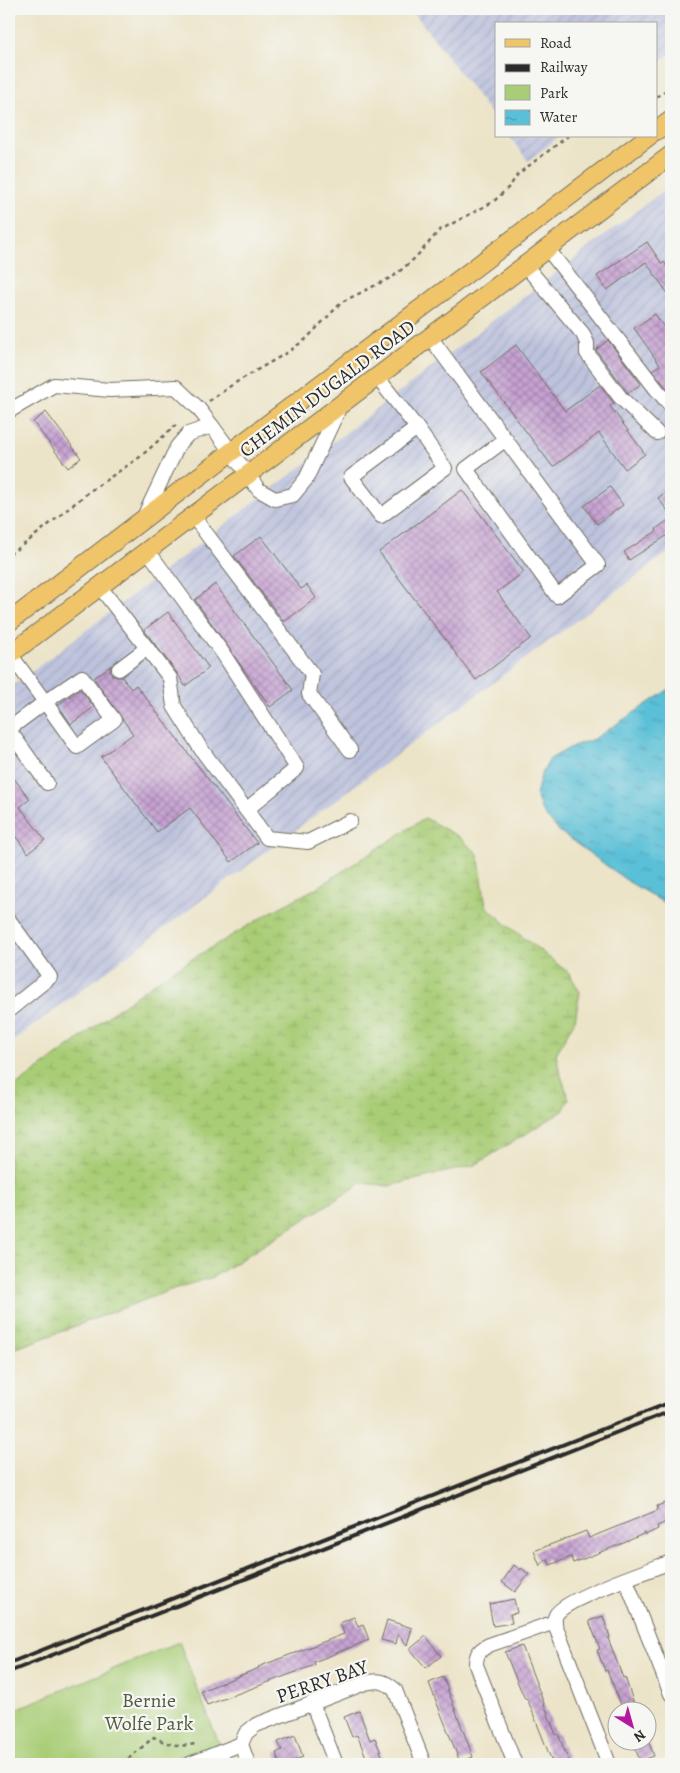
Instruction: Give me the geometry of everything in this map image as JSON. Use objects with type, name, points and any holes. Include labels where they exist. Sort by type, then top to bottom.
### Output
[{"type":"main road","points":[[658,130],[671,120]]},
{"type":"main road","name":"CHEMIN DUGALD ROAD","points":[[9,622],[646,138]]},
{"type":"main road","name":"CHEMIN DUGALD ROAD","points":[[10,655],[671,155]]},
{"type":"street","points":[[547,248],[656,390],[671,406]]},
{"type":"street","points":[[525,265],[583,334],[587,343],[587,353],[620,397],[657,433]]},
{"type":"street","points":[[430,337],[598,566],[557,596],[466,469]]},
{"type":"street","points":[[377,377],[417,428],[445,468]]},
{"type":"street","points":[[9,411],[54,385],[110,390],[176,386],[198,408],[259,490],[275,500],[292,495],[306,479],[341,404]]},
{"type":"street","points":[[142,520],[177,447],[188,434],[212,426]]},
{"type":"street","points":[[417,428],[351,477],[381,516],[445,468],[466,469],[506,439]]},
{"type":"street","points":[[193,516],[312,674],[309,694],[350,750]]},
{"type":"street","points":[[148,551],[222,652],[297,768],[246,810]]},
{"type":"street","points":[[100,587],[170,678],[174,706],[200,749],[268,838],[308,842],[350,821]]},
{"type":"street","points":[[119,669],[146,648]]},
{"type":"street","points":[[10,655],[45,702],[78,747],[114,720],[82,677],[45,702],[9,730],[47,783]]},
{"type":"street","points":[[9,920],[50,977],[9,1010]]},
{"type":"street","points":[[609,1764],[554,1622],[556,1615],[572,1601],[671,1562]]},
{"type":"street","points":[[626,1580],[671,1694]]},
{"type":"street","points":[[515,1764],[476,1665],[476,1656],[480,1650],[489,1645],[554,1622]]},
{"type":"street","name":"PERRY BAY","points":[[241,1744],[246,1733],[256,1725],[365,1683],[380,1680],[387,1682],[394,1690],[424,1764]]},
{"type":"street","points":[[312,1703],[336,1764]]},
{"type":"street","points":[[190,1764],[241,1744],[248,1764]]},
{"type":"path","points":[[658,96],[671,87]]},
{"type":"path","points":[[198,408],[234,382],[306,340],[342,302],[394,276],[415,258],[440,230],[493,202],[510,186],[518,174],[565,138]]},
{"type":"path","points":[[9,554],[96,487],[140,457],[179,423]]},
{"type":"path","points":[[122,1764],[154,1737],[171,1744],[190,1746],[198,1743]]},
{"type":"shaded area","points":[[411,9],[671,9],[671,53],[658,63],[658,22],[495,22],[495,119]]},
{"type":"shaded area","points":[[511,138],[557,138],[528,161]]},
{"type":"shaded area","points":[[671,185],[671,550],[9,1044],[9,689]]},
{"type":"green space","points":[[425,818],[459,837],[478,854],[486,906],[569,973],[580,992],[575,1020],[556,1054],[569,1099],[563,1111],[475,1165],[389,1186],[362,1183],[213,1277],[176,1288],[9,1351],[9,1091],[167,974],[273,911],[318,887]]},
{"type":"green space","name":"Bernie Wolfe Park","points":[[179,1642],[220,1746],[174,1764],[9,1764],[9,1712]]},
{"type":"water","points":[[671,688],[671,907],[629,882],[559,831],[542,812],[536,795],[541,775],[550,759],[573,746],[594,739]]},
{"type":"building","points":[[647,242],[662,264],[664,262],[671,273],[671,298],[646,262],[607,290],[597,276]]},
{"type":"building","points":[[655,314],[671,338],[671,386],[667,388],[652,370],[660,365],[634,328]]},
{"type":"building","points":[[608,340],[641,384],[628,393],[596,350]]},
{"type":"building","points":[[516,345],[565,411],[600,385],[614,403],[610,406],[645,454],[625,469],[599,433],[553,467],[481,372]]},
{"type":"building","points":[[46,412],[81,458],[68,468],[33,422]]},
{"type":"building","points":[[610,487],[623,505],[597,524],[584,506]]},
{"type":"building","points":[[671,488],[671,515],[658,498]]},
{"type":"building","points":[[462,490],[524,572],[497,592],[531,638],[476,680],[379,552]]},
{"type":"building","points":[[671,518],[671,533],[629,560],[624,552],[657,531],[656,529]]},
{"type":"building","points":[[261,536],[301,589],[307,585],[316,598],[284,622],[234,556]]},
{"type":"building","points":[[215,584],[293,690],[270,707],[195,600]]},
{"type":"building","points":[[168,612],[209,668],[185,686],[144,630]]},
{"type":"building","points":[[112,665],[110,670],[112,675],[122,677],[131,689],[136,685],[257,843],[231,862],[190,808],[157,832],[101,757],[133,734],[94,678]]},
{"type":"building","points":[[80,689],[94,707],[71,724],[58,705]]},
{"type":"building","points":[[9,772],[30,799],[20,807],[45,840],[28,853],[9,828]]},
{"type":"building","points":[[671,1501],[671,1520],[657,1526],[658,1529],[573,1563],[571,1557],[550,1565],[547,1558],[540,1566],[534,1551],[586,1531],[589,1538],[658,1510],[657,1506]]},
{"type":"building","points":[[514,1565],[529,1574],[515,1592],[502,1582]]},
{"type":"building","points":[[514,1599],[517,1613],[510,1614],[512,1623],[493,1626],[489,1604]]},
{"type":"building","points":[[603,1616],[610,1637],[608,1638],[633,1700],[619,1700],[597,1650],[600,1649],[589,1621]]},
{"type":"building","points":[[354,1617],[358,1626],[363,1624],[369,1640],[314,1662],[315,1665],[207,1705],[201,1691],[344,1634],[340,1623]]},
{"type":"building","points":[[387,1620],[412,1628],[407,1645],[398,1634],[396,1644],[381,1640]]},
{"type":"building","points":[[426,1636],[441,1656],[426,1668],[410,1649]]},
{"type":"building","points":[[522,1646],[556,1735],[558,1734],[570,1764],[553,1764],[527,1698],[525,1699],[505,1652]]},
{"type":"building","points":[[443,1677],[473,1757],[460,1762],[429,1683]]},
{"type":"building","points":[[359,1711],[370,1740],[375,1738],[383,1758],[369,1764],[357,1735],[352,1737],[344,1717]]},
{"type":"building","points":[[295,1735],[303,1757],[280,1764],[276,1753],[282,1750],[278,1742]]},
{"type":"building","points":[[636,1750],[652,1750],[654,1756],[640,1761]]},
{"type":"railway","points":[[9,1663],[671,1402]]},
{"type":"railway","points":[[9,1672],[671,1411]]}]
